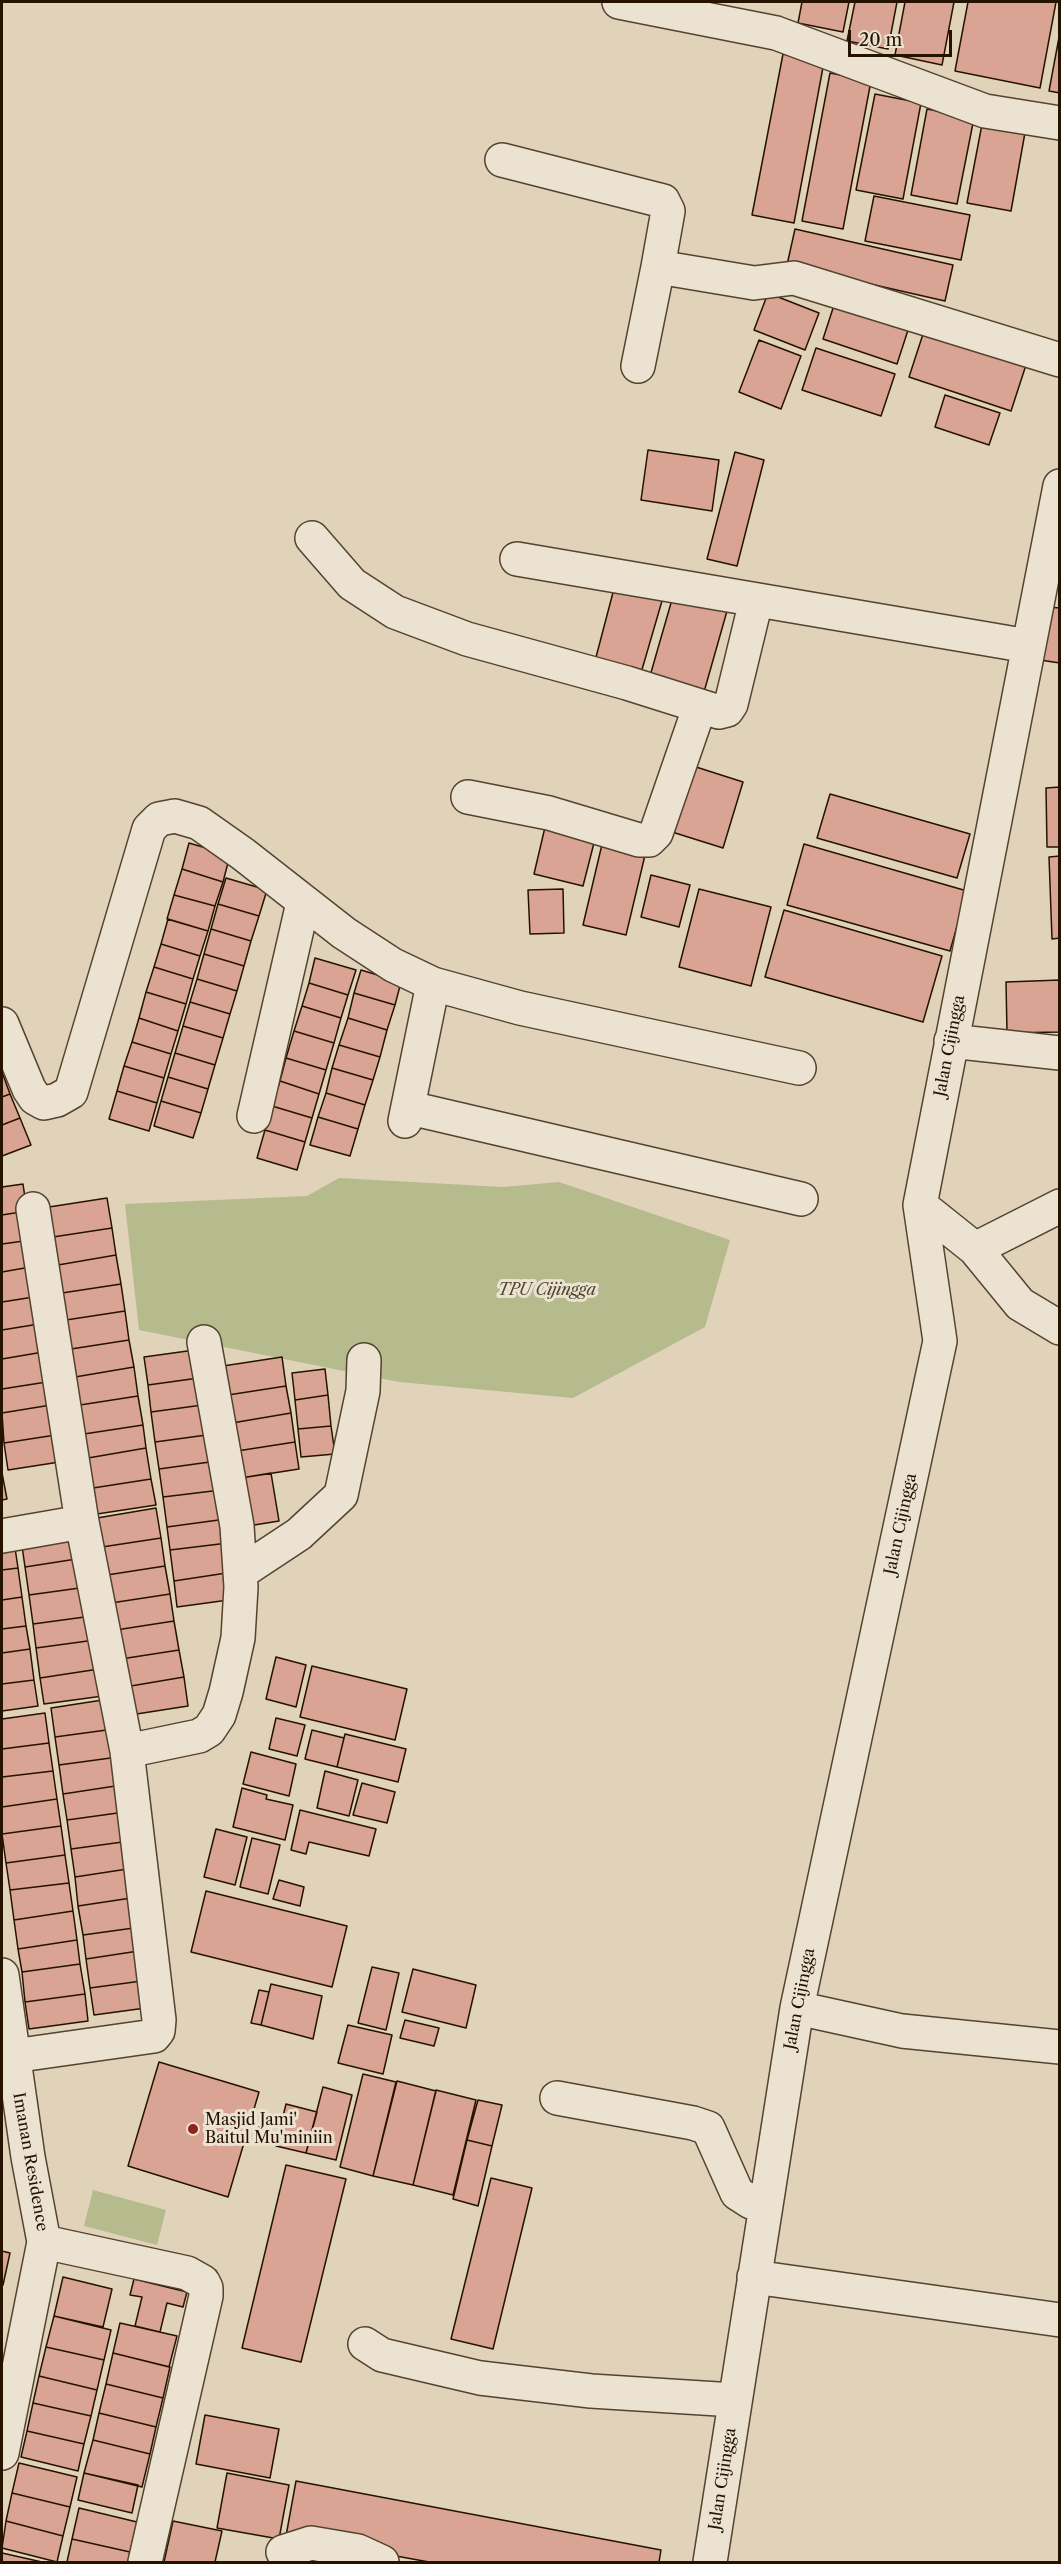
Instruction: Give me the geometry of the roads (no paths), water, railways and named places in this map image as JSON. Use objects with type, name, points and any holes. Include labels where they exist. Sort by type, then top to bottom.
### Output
[{"type":"street","points":[[619,2],[776,33],[985,111],[1059,123]]},
{"type":"street","points":[[502,160],[663,201],[668,211],[638,366]]},
{"type":"street","points":[[658,267],[754,284],[794,278],[1059,360]]},
{"type":"street","name":"Jalan Cijingga","points":[[710,2562],[797,2008],[940,1341],[920,1205],[1059,486]]},
{"type":"street","points":[[312,538],[352,584],[394,612],[467,639],[617,680],[719,712],[729,708],[744,656],[756,601]]},
{"type":"street","points":[[517,559],[1028,646]]},
{"type":"street","points":[[468,797],[549,813],[639,840],[649,840],[656,833],[700,706]]},
{"type":"street","points":[[2,1024],[25,1081],[35,1098],[44,1103],[57,1100],[71,1092],[149,829],[159,819],[175,816],[199,823],[243,854],[344,933],[393,965],[433,984],[520,1008],[799,1068]]},
{"type":"street","points":[[254,1116],[303,903]]},
{"type":"street","points":[[433,984],[408,1114],[801,1199]]},
{"type":"street","points":[[951,1041],[1059,1053]]},
{"type":"street","points":[[920,1205],[975,1249],[1020,1304],[1059,1328]]},
{"type":"street","points":[[975,1249],[1059,1206]]},
{"type":"street","points":[[13,2056],[153,2036],[158,2031],[158,2007],[127,1751],[82,1522],[33,1209]]},
{"type":"street","points":[[127,1751],[199,1736],[209,1730],[219,1715],[238,1638],[240,1573],[237,1526],[204,1342]]},
{"type":"street","points":[[240,1573],[299,1534],[341,1495],[363,1391],[364,1360]]},
{"type":"street","points":[[2,1536],[82,1522]]},
{"type":"street","name":"Imanan Residence","points":[[2,1975],[13,2056],[15,2156],[44,2242],[2,2453]]},
{"type":"street","points":[[797,2008],[902,2031],[1059,2047]]},
{"type":"street","points":[[557,2098],[693,2123],[708,2128],[737,2193],[751,2202],[765,2203]]},
{"type":"street","points":[[44,2242],[187,2273],[203,2282],[206,2288],[145,2562]]},
{"type":"street","points":[[754,2277],[1059,2320]]},
{"type":"street","points":[[365,2344],[382,2355],[480,2378],[591,2391],[735,2400]]},
{"type":"street","points":[[283,2552],[311,2543],[358,2551],[382,2562]]},
{"type":"place","name":"Masjid Jami' Baitul Mu'miniin","points":[[193,2129]]},
{"type":"park label","name":"TPU Cijingga","points":[[547,1290]]}]
